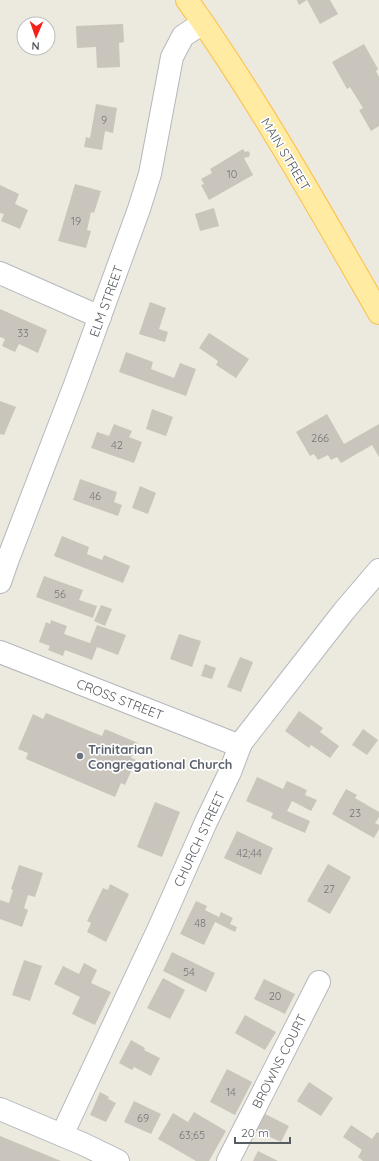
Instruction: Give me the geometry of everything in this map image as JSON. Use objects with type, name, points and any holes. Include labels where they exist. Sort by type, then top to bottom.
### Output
[{"type":"main road","name":"MAIN STREET","points":[[187,0],[279,141],[379,313]]},
{"type":"street","name":"ELM STREET","points":[[0,582],[129,240],[150,174],[172,56],[182,36],[203,23]]},
{"type":"street","points":[[0,273],[100,317]]},
{"type":"street","name":"CHURCH STREET","points":[[62,1135],[159,928],[230,772],[240,746],[339,617],[379,570]]},
{"type":"street","name":"CROSS STREET","points":[[0,652],[240,746]]},
{"type":"street","name":"BROWNS COURT","points":[[228,1161],[319,982]]},
{"type":"street","points":[[0,1109],[62,1135],[118,1161]]},
{"type":"building","points":[[297,0],[307,0],[299,5]]},
{"type":"building","points":[[307,0],[330,0],[338,14],[320,24]]},
{"type":"building","points":[[123,24],[124,42],[119,43],[120,67],[97,68],[96,47],[77,48],[76,26]]},
{"type":"building","points":[[364,44],[378,69],[376,71],[379,77],[379,126],[371,131],[359,110],[363,108],[350,87],[347,89],[332,62]]},
{"type":"building","points":[[96,104],[117,108],[113,133],[105,131],[102,150],[84,147],[86,137],[90,138]]},
{"type":"building","points":[[243,149],[245,152],[248,151],[250,153],[249,157],[244,158],[253,175],[209,200],[201,185],[204,184],[201,179],[212,173],[210,169]]},
{"type":"building","points":[[75,184],[101,191],[94,213],[91,212],[87,230],[91,231],[86,248],[58,241]]},
{"type":"building","points":[[0,185],[19,194],[15,204],[28,210],[20,229],[1,221],[4,214],[0,213]]},
{"type":"building","points":[[214,208],[219,226],[200,231],[195,214]]},
{"type":"building","points":[[150,302],[166,308],[159,329],[168,332],[165,342],[139,334]]},
{"type":"building","points":[[0,309],[47,330],[38,353],[19,344],[15,352],[2,346],[5,339],[0,337]]},
{"type":"building","points":[[209,333],[249,359],[236,378],[216,365],[218,361],[199,348]]},
{"type":"building","points":[[126,352],[153,362],[151,369],[174,378],[180,363],[196,369],[186,396],[119,372]]},
{"type":"building","points":[[0,401],[16,407],[4,435],[0,434]]},
{"type":"building","points":[[152,409],[173,417],[166,436],[146,429]]},
{"type":"building","points":[[327,414],[344,444],[379,424],[379,457],[372,445],[341,463],[337,457],[331,460],[328,455],[318,460],[314,454],[310,456],[296,432]]},
{"type":"building","points":[[114,424],[132,431],[129,437],[142,442],[134,463],[91,448],[97,432],[109,436]]},
{"type":"building","points":[[80,479],[117,492],[114,502],[122,505],[118,516],[73,500]]},
{"type":"building","points":[[140,486],[156,493],[148,514],[132,508]]},
{"type":"building","points":[[62,536],[89,547],[87,554],[102,560],[104,555],[130,566],[123,583],[54,556]]},
{"type":"building","points":[[44,576],[83,590],[79,600],[97,606],[93,618],[36,597]]},
{"type":"building","points":[[101,605],[112,609],[105,626],[94,621]]},
{"type":"building","points":[[51,620],[67,626],[64,634],[90,643],[97,625],[126,635],[118,655],[97,647],[92,660],[65,650],[63,656],[48,650],[50,646],[39,642],[46,622],[50,624]]},
{"type":"building","points":[[179,634],[201,641],[192,667],[170,659]]},
{"type":"building","points":[[240,657],[253,662],[241,692],[227,687]]},
{"type":"building","points":[[205,664],[216,668],[212,679],[201,676]]},
{"type":"building","points":[[299,711],[323,728],[320,732],[339,746],[330,758],[311,745],[309,748],[285,731]]},
{"type":"building","name":"Trinitarian Congregational Church","points":[[46,713],[102,736],[105,729],[138,743],[131,758],[136,760],[125,785],[121,783],[115,797],[26,759],[28,753],[18,749],[33,714],[43,719]]},
{"type":"building","points":[[363,729],[378,740],[367,755],[352,745]]},
{"type":"building","points":[[257,777],[283,789],[287,781],[307,790],[305,795],[317,800],[311,811],[292,801],[287,811],[310,821],[305,833],[271,818],[273,813],[246,801]]},
{"type":"building","points":[[346,789],[357,795],[355,798],[379,812],[379,817],[375,823],[379,825],[379,829],[374,838],[332,814]]},
{"type":"building","points":[[155,802],[180,812],[162,857],[137,847]]},
{"type":"building","points":[[237,831],[273,848],[261,875],[224,858]]},
{"type":"building","points":[[328,864],[351,877],[330,914],[307,901]]},
{"type":"building","points":[[19,865],[43,873],[35,897],[28,895],[24,908],[28,910],[22,927],[0,919],[0,900],[9,903],[13,890],[11,889]]},
{"type":"building","points":[[110,884],[129,894],[106,942],[87,932],[91,923],[87,921],[103,888],[108,890]]},
{"type":"building","points":[[196,901],[207,906],[205,910],[219,917],[221,912],[233,918],[230,924],[237,927],[235,932],[215,922],[204,945],[180,934]]},
{"type":"building","points":[[172,952],[215,973],[206,992],[163,971]]},
{"type":"building","points":[[24,960],[42,966],[30,1001],[12,995]]},
{"type":"building","points":[[84,963],[97,970],[91,983],[111,992],[95,1025],[72,1014],[80,997],[54,984],[63,966],[79,974]]},
{"type":"building","points":[[163,978],[185,990],[170,1019],[147,1008]]},
{"type":"building","points":[[264,979],[295,994],[285,1014],[254,999]]},
{"type":"building","points":[[245,1015],[276,1032],[265,1050],[235,1033]]},
{"type":"building","points":[[131,1040],[145,1048],[144,1050],[160,1058],[151,1076],[134,1067],[132,1070],[119,1063]]},
{"type":"building","points":[[227,1069],[252,1082],[235,1115],[210,1102]]},
{"type":"building","points":[[309,1082],[333,1098],[321,1116],[297,1101]]},
{"type":"building","points":[[100,1092],[109,1097],[108,1099],[116,1103],[106,1122],[90,1115]]},
{"type":"building","points":[[134,1101],[161,1114],[151,1134],[124,1122]]},
{"type":"building","points":[[194,1112],[226,1131],[209,1161],[196,1161],[158,1139],[173,1113],[188,1122]]},
{"type":"building","points":[[263,1113],[289,1126],[281,1142],[255,1130]]},
{"type":"building","points":[[351,1125],[372,1139],[377,1132],[379,1133],[379,1161],[363,1161],[358,1157],[362,1150],[343,1137]]},
{"type":"building","points":[[0,1136],[61,1161],[0,1161]]},
{"type":"building","points":[[258,1151],[278,1161],[253,1161]]},
{"type":"place","name":"Trinitarian Congregational Church","points":[[80,756]]}]
